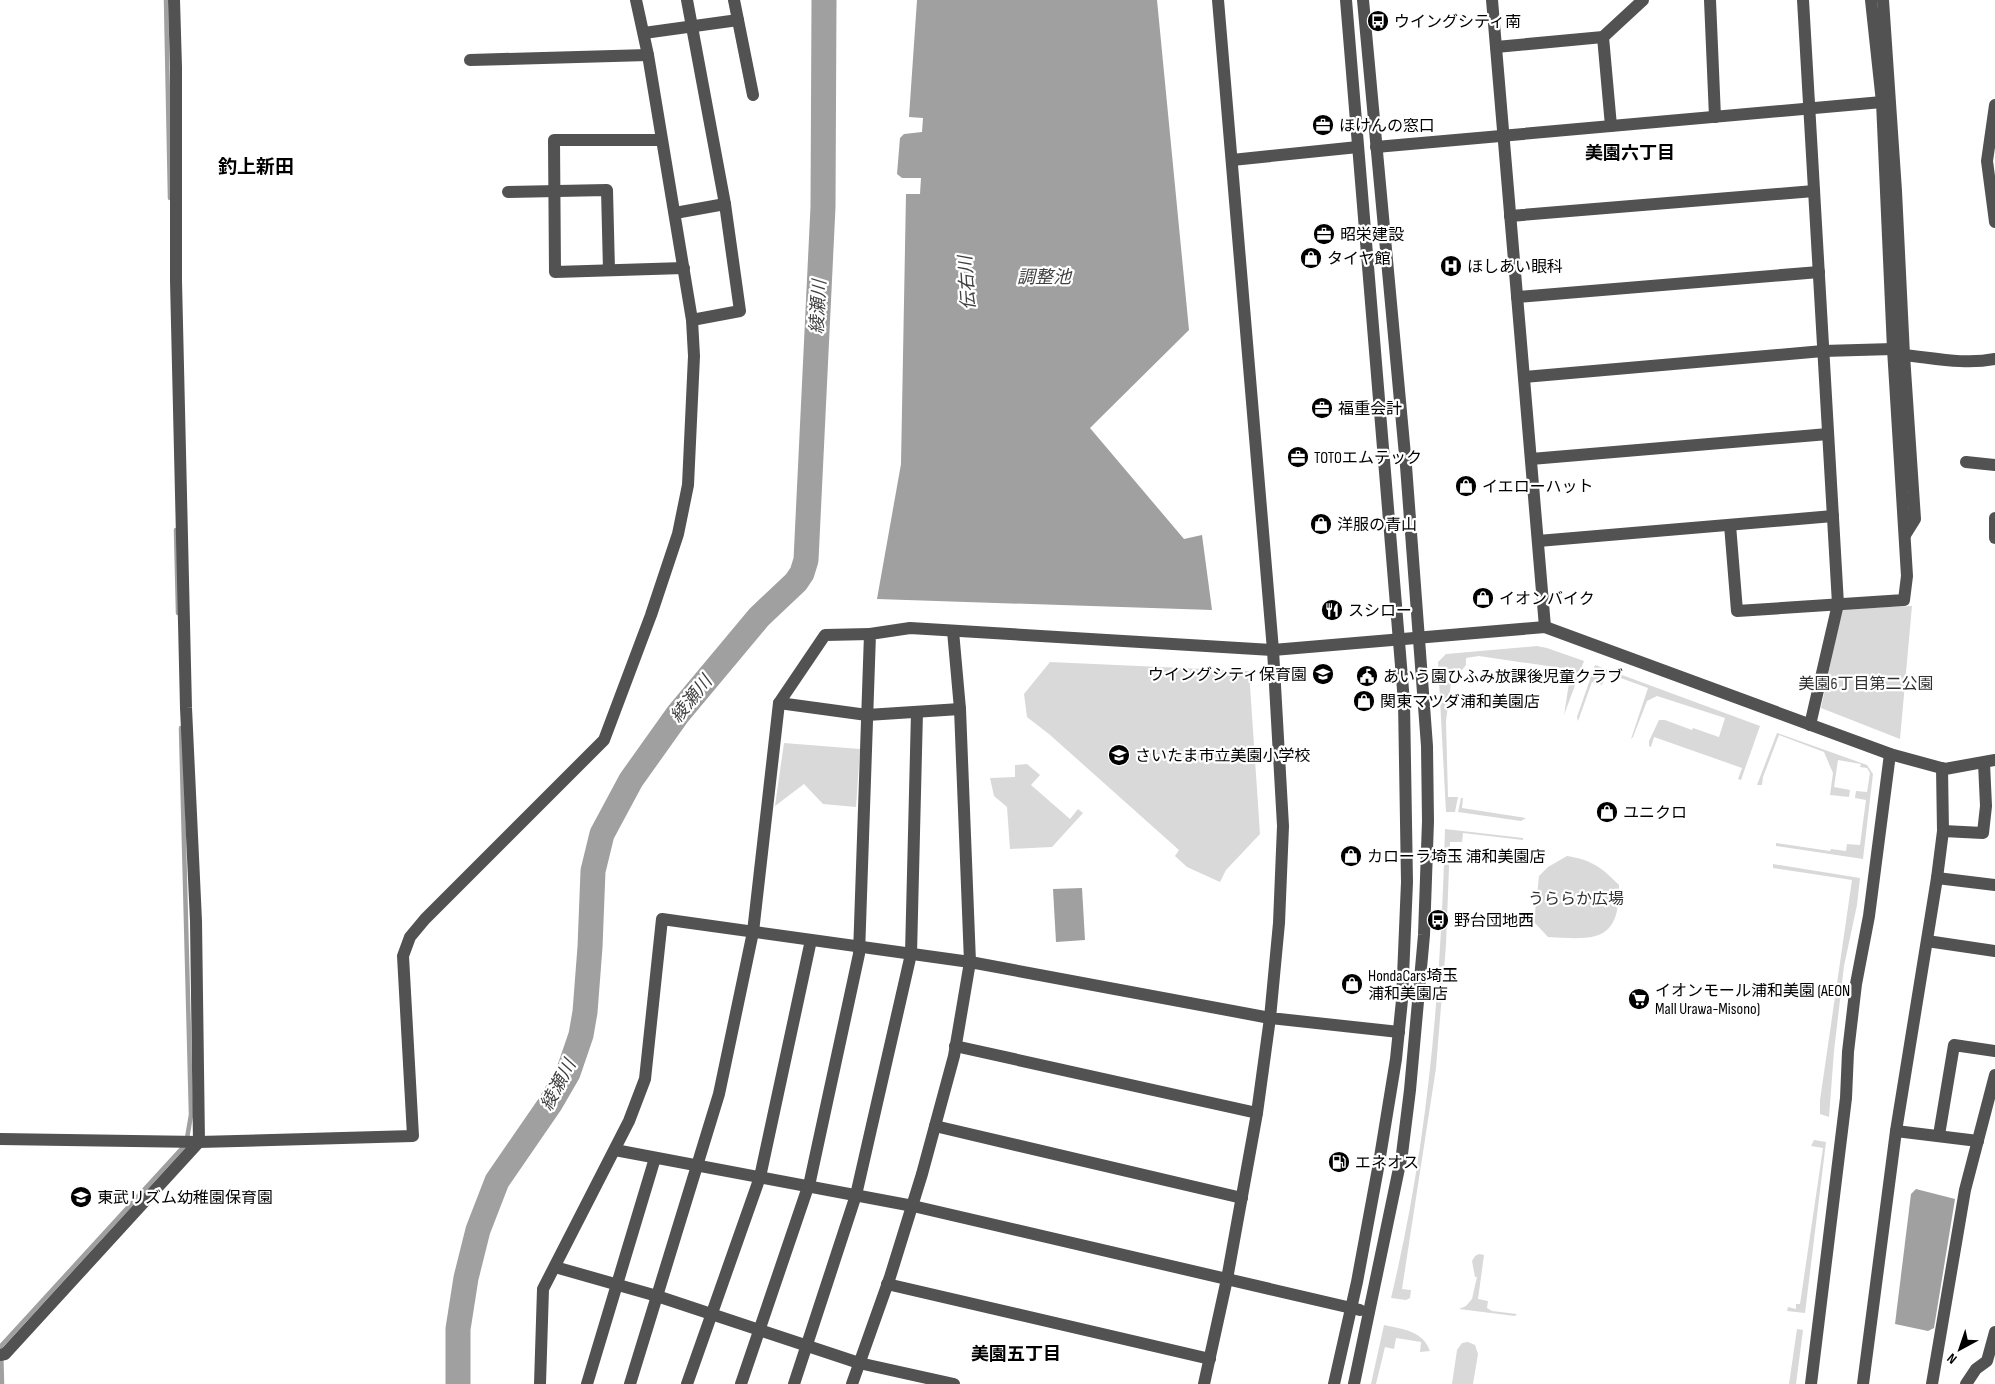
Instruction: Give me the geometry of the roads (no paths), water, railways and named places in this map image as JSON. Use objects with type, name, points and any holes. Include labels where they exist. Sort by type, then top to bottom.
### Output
[{"type":"street","points":[[3,1354],[199,1142],[196,921],[186,708],[176,281],[176,67],[174,0]]},
{"type":"street","points":[[0,1139],[199,1142],[413,1136],[403,956],[410,937],[604,740],[651,615],[678,534],[688,485],[694,356],[692,320],[648,55],[636,0]]},
{"type":"street","points":[[687,0],[725,204],[740,311],[692,320]]},
{"type":"street","points":[[734,0],[753,95]]},
{"type":"street","points":[[1204,1384],[1228,1279],[1257,1113],[1270,1018],[1279,922],[1283,826],[1273,650],[1218,0]]},
{"type":"street","points":[[1334,1384],[1352,1308],[1380,1164],[1399,1032],[1406,943],[1407,874],[1404,702],[1346,0]]},
{"type":"street","points":[[1354,1384],[1402,1154],[1411,1081],[1424,935],[1428,788],[1427,746],[1406,466],[1363,0]]},
{"type":"street","points":[[1492,0],[1545,627]]},
{"type":"street","points":[[1496,47],[1603,37],[1643,0]]},
{"type":"street","points":[[1710,0],[1715,117]]},
{"type":"street","points":[[1803,0],[1838,604],[1810,725]]},
{"type":"street","points":[[1730,524],[1736,611],[1904,600],[1908,576],[1898,352],[1882,102],[1871,0]]},
{"type":"street","points":[[1883,0],[1896,191],[1898,352]]},
{"type":"street","points":[[644,33],[738,20]]},
{"type":"street","points":[[1603,37],[1611,126]]},
{"type":"street","points":[[470,60],[648,55]]},
{"type":"street","points":[[1376,147],[1882,102]]},
{"type":"street","points":[[1995,105],[1987,161],[1995,222]]},
{"type":"street","points":[[661,140],[554,140],[555,272],[684,268]]},
{"type":"street","points":[[1232,160],[1358,148]]},
{"type":"street","points":[[508,192],[607,190],[609,270]]},
{"type":"street","points":[[1510,216],[1814,191]]},
{"type":"street","points":[[675,213],[725,204]]},
{"type":"street","points":[[1517,297],[1819,272]]},
{"type":"street","points":[[1524,377],[1823,351],[1898,352],[1982,362],[1995,359]]},
{"type":"street","points":[[1531,459],[1828,434]]},
{"type":"street","points":[[1966,462],[1995,464]]},
{"type":"street","points":[[1538,541],[1833,516]]},
{"type":"street","points":[[1995,518],[1995,538]]},
{"type":"street","points":[[630,1384],[719,1094],[753,932],[779,703],[825,635],[870,634],[910,628],[1273,650],[1545,627],[1890,754],[1945,769],[1990,762],[1983,833],[1943,831]]},
{"type":"street","points":[[852,1384],[913,1206],[955,1046],[970,962],[960,709],[953,630]]},
{"type":"street","points":[[741,1384],[808,1186],[860,947],[870,634]]},
{"type":"street","points":[[779,703],[867,715],[960,709]]},
{"type":"street","points":[[794,1384],[856,1195],[911,954],[917,712]]},
{"type":"street","points":[[1811,1384],[1846,1098],[1848,1052],[1855,994],[1869,916],[1890,754]]},
{"type":"street","points":[[1863,1384],[1896,1131],[1937,878],[1943,831],[1942,768]]},
{"type":"street","points":[[1937,878],[1995,884]]},
{"type":"street","points":[[540,1384],[544,1289],[629,1121],[645,1079],[662,919],[970,962],[1270,1018],[1399,1032]]},
{"type":"street","points":[[688,1384],[760,1177],[811,940]]},
{"type":"street","points":[[1927,942],[1995,951]]},
{"type":"street","points":[[1939,1135],[1954,1045],[1995,1051]]},
{"type":"street","points":[[955,1046],[1257,1113]]},
{"type":"street","points":[[1932,1384],[1965,1190],[1995,1075]]},
{"type":"street","points":[[935,1126],[1242,1198]]},
{"type":"street","points":[[1896,1131],[1978,1141]]},
{"type":"street","points":[[615,1150],[913,1206],[1370,1312]]},
{"type":"street","points":[[587,1384],[655,1158]]},
{"type":"street","points":[[555,1267],[657,1296],[859,1362],[954,1384]]},
{"type":"street","points":[[887,1284],[1210,1359]]},
{"type":"street","points":[[1966,1384],[1976,1369],[1991,1362],[1995,1332]]},
{"type":"water","name":"調整池","points":[[917,0],[1157,0],[1189,330],[1090,428],[1184,539],[1202,535],[1212,610],[877,599],[901,464],[906,194],[920,194],[921,178],[902,178],[897,174],[900,138],[904,134],[922,132],[923,118],[909,117]]},
{"type":"water","points":[[1082,888],[1085,940],[1056,942],[1053,889]]},
{"type":"water","points":[[1916,1189],[1955,1199],[1934,1328],[1928,1331],[1895,1324],[1911,1194]]},
{"type":"waterway","points":[[166,0],[170,198]]},
{"type":"waterway","name":"綾瀬川","points":[[458,1384],[458,1329],[466,1278],[478,1230],[497,1181],[550,1104],[568,1073],[581,1035],[585,1012],[590,947],[593,871],[602,834],[631,780],[678,714],[759,617],[796,582],[802,573],[806,560],[823,207],[824,0]]},
{"type":"waterway","points":[[176,530],[178,613]]},
{"type":"waterway","points":[[2,1384],[1,1346],[186,1144],[191,1115],[181,728]]},
{"type":"place","name":"ウイングシティ南","points":[[1378,21]]},
{"type":"place","name":"ほけんの窓口","points":[[1323,125]]},
{"type":"place","name":"昭栄建設","points":[[1324,234]]},
{"type":"place","name":"タイヤ館","points":[[1311,258]]},
{"type":"place","name":"ほしあい眼科","points":[[1451,266]]},
{"type":"place","name":"福重会計","points":[[1322,408]]},
{"type":"place","name":"TOTOエムテック","points":[[1298,457]]},
{"type":"place","name":"イエローハット","points":[[1466,486]]},
{"type":"place","name":"洋服の青山","points":[[1321,524]]},
{"type":"place","name":"イオンバイク","points":[[1483,598]]},
{"type":"place","name":"スシロー","points":[[1332,610]]},
{"type":"place","name":"ウイングシティ保育園","points":[[1323,674]]},
{"type":"place","name":"あいう園ひふみ放課後児童クラブ","points":[[1367,676]]},
{"type":"place","name":"関東マツダ浦和美園店","points":[[1364,701]]},
{"type":"place","name":"さいたま市立美園小学校","points":[[1119,755]]},
{"type":"place","name":"ユニクロ","points":[[1607,812]]},
{"type":"place","name":"カローラ埼玉 浦和美園店","points":[[1351,856]]},
{"type":"place","name":"野台団地西","points":[[1438,920]]},
{"type":"place","name":"HondaCars埼玉 浦和美園店","points":[[1352,984]]},
{"type":"place","name":"イオンモール浦和美園 (AEON Mall Urawa-Misono)","points":[[1639,999]]},
{"type":"place","name":"エネオス","points":[[1339,1162]]},
{"type":"place","name":"東武リズム幼稚園保育園","points":[[81,1197]]},
{"type":"district","name":"美園六丁目","points":[[1630,153]]},
{"type":"district","name":"釣上新田","points":[[256,166]]},
{"type":"district","name":"美園五丁目","points":[[1016,1354]]},
{"type":"water label","name":"伝右川","points":[[967,283]]},
{"type":"park label","name":"美園6丁目第二公園","points":[[1866,683]]},
{"type":"park label","name":"うららか広場","points":[[1576,898]]}]
